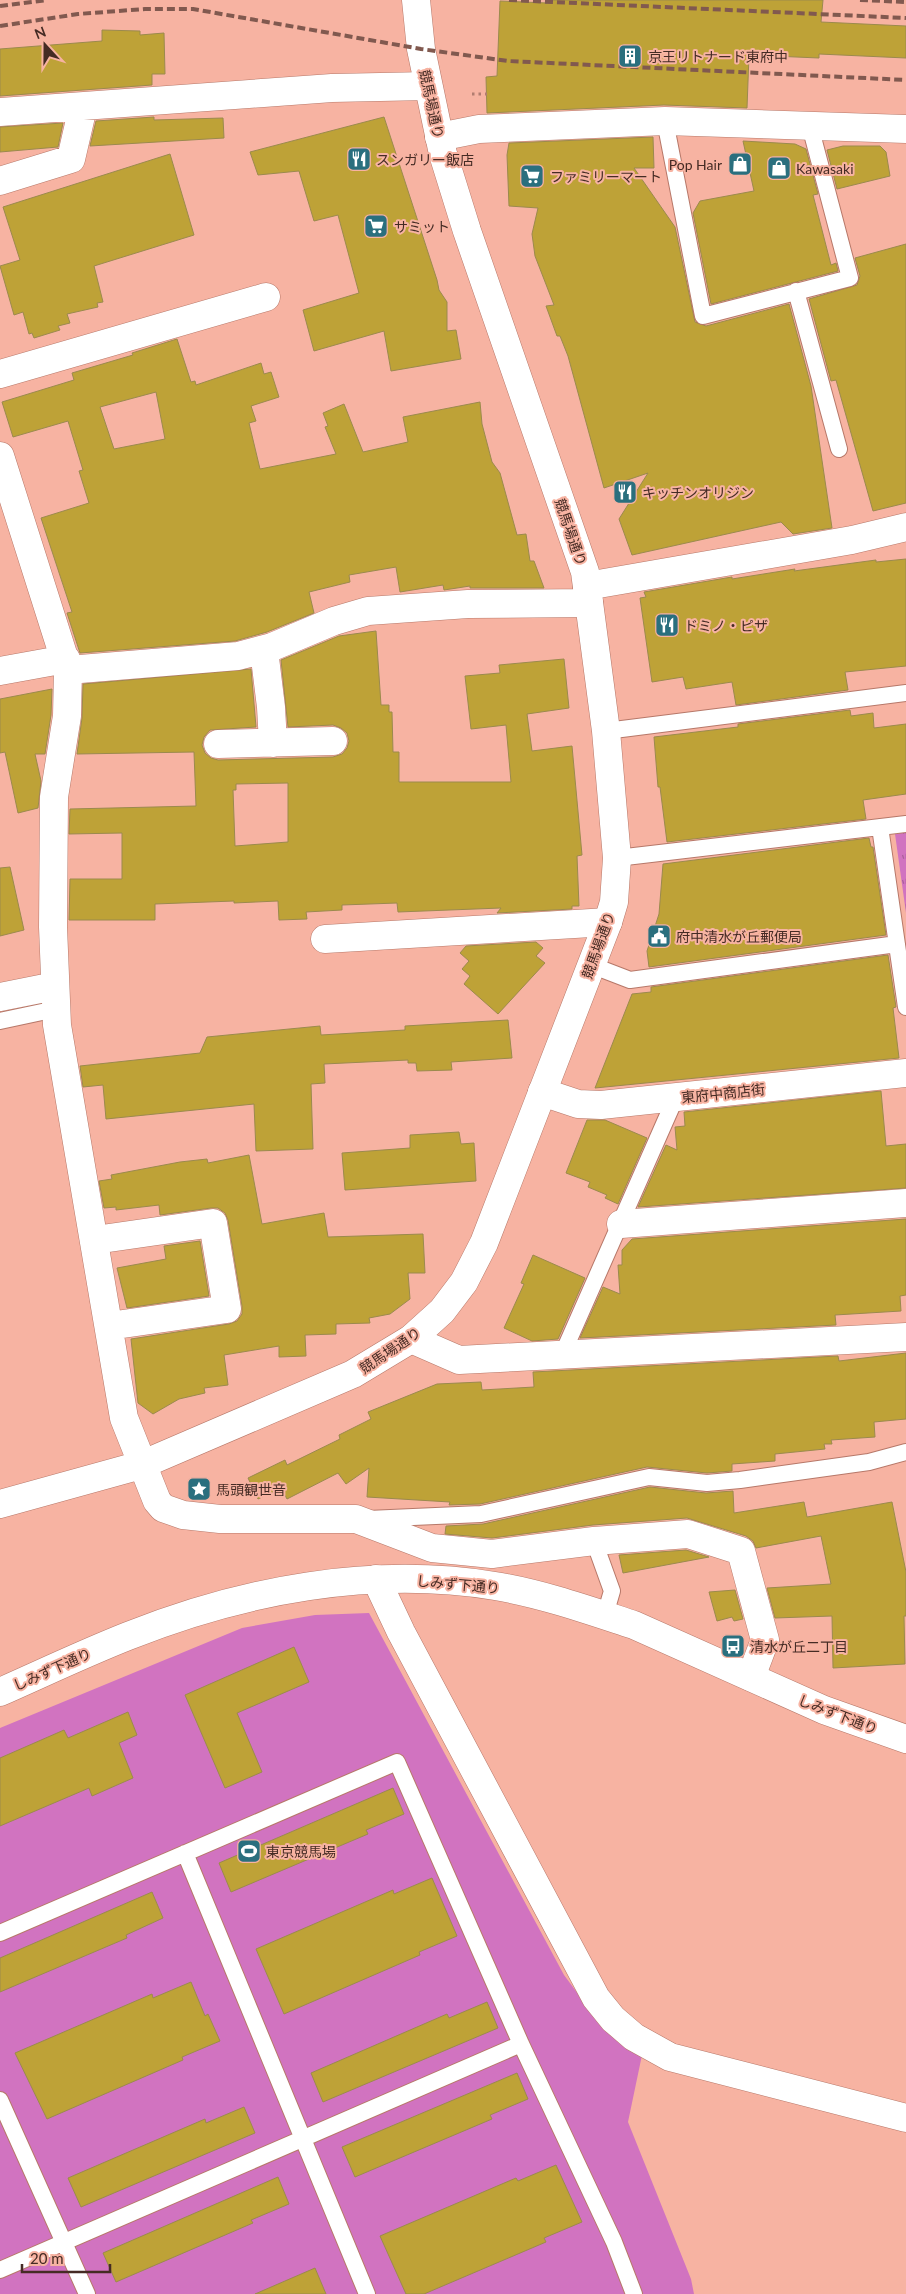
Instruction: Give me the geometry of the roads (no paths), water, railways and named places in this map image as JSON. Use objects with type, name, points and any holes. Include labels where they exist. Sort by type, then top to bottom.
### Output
[{"type":"street","name":"競馬場通り","points":[[0,1504],[141,1465],[353,1374],[411,1339],[442,1311],[464,1282],[484,1243],[608,922],[614,902],[617,858],[606,731],[585,572],[467,231],[439,137],[421,49],[416,0]]},
{"type":"street","points":[[0,112],[83,108],[332,88],[428,86]]},
{"type":"street","points":[[0,181],[71,159],[83,108]]},
{"type":"street","points":[[439,137],[480,129],[665,121],[810,126],[904,136]]},
{"type":"street","points":[[0,374],[266,297]]},
{"type":"street","points":[[0,456],[67,664],[67,716],[54,797],[53,927],[57,1025],[124,1418],[157,1502],[163,1508],[183,1515],[220,1519],[356,1519],[432,1548],[492,1554],[594,1541],[688,1534],[741,1550],[765,1640],[751,1677]]},
{"type":"street","points":[[0,672],[67,664],[238,656],[264,650],[334,621],[368,611],[588,594],[852,540],[906,527]]},
{"type":"street","points":[[264,650],[273,743]]},
{"type":"street","points":[[218,744],[333,741]]},
{"type":"street","points":[[325,939],[608,922]]},
{"type":"street","points":[[0,997],[56,997]]},
{"type":"street","name":"東府中商店街","points":[[542,1092],[578,1104],[601,1105],[906,1073]]},
{"type":"street","points":[[621,1224],[906,1203]]},
{"type":"street","points":[[95,1240],[213,1223],[224,1290],[227,1309],[109,1326]]},
{"type":"street","points":[[411,1339],[459,1360],[563,1353],[906,1337]]},
{"type":"street","points":[[376,1579],[401,1632],[592,1990],[613,2019],[634,2038],[670,2057],[906,2118]]},
{"type":"street","name":"しみず下通り","points":[[0,1692],[129,1635],[227,1602],[292,1588],[376,1579],[430,1580],[495,1586],[566,1602],[605,1615],[634,1625],[824,1710],[906,1740]]},
{"type":"lane","points":[[665,121],[703,316],[850,278],[810,126]]},
{"type":"lane","points":[[796,291],[839,449]]},
{"type":"lane","points":[[606,731],[906,693]]},
{"type":"lane","points":[[617,858],[906,824]]},
{"type":"lane","points":[[880,827],[906,1007]]},
{"type":"lane","points":[[591,965],[630,980],[897,944]]},
{"type":"lane","points":[[0,1021],[56,997]]},
{"type":"lane","points":[[563,1353],[675,1098]]},
{"type":"lane","points":[[356,1519],[481,1514],[649,1477],[707,1483],[740,1480],[869,1462],[906,1452]]},
{"type":"lane","points":[[594,1541],[612,1591],[605,1615]]},
{"type":"lane","points":[[0,1933],[397,1762],[522,2044],[614,2242],[634,2294]]},
{"type":"lane","points":[[186,1853],[367,2294]]},
{"type":"lane","points":[[0,2270],[522,2044]]},
{"type":"lane","points":[[0,2100],[87,2294]]},
{"type":"railway","points":[[0,6],[47,0]]},
{"type":"railway","points":[[509,0],[906,18]]},
{"type":"railway","points":[[860,0],[906,2]]},
{"type":"railway","points":[[0,26],[78,14],[145,9],[193,9],[421,49],[508,61],[906,80]]},
{"type":"place","name":"京王リトナード東府中","points":[[630,56]]},
{"type":"place","name":"スンガリー飯店","points":[[359,159]]},
{"type":"place","name":"Pop Hair","points":[[740,164]]},
{"type":"place","name":"Kawasaki","points":[[779,168]]},
{"type":"place","name":"ファミリーマート","points":[[532,176]]},
{"type":"place","name":"サミット","points":[[376,226]]},
{"type":"place","name":"キッチンオリジン","points":[[625,492]]},
{"type":"place","name":"ドミノ・ピザ","points":[[667,625]]},
{"type":"place","name":"府中清水が丘郵便局","points":[[659,936]]},
{"type":"place","name":"馬頭観世音","points":[[199,1489]]},
{"type":"place","name":"清水が丘二丁目","points":[[733,1646]]},
{"type":"place","name":"東京競馬場","points":[[249,1851]]}]
